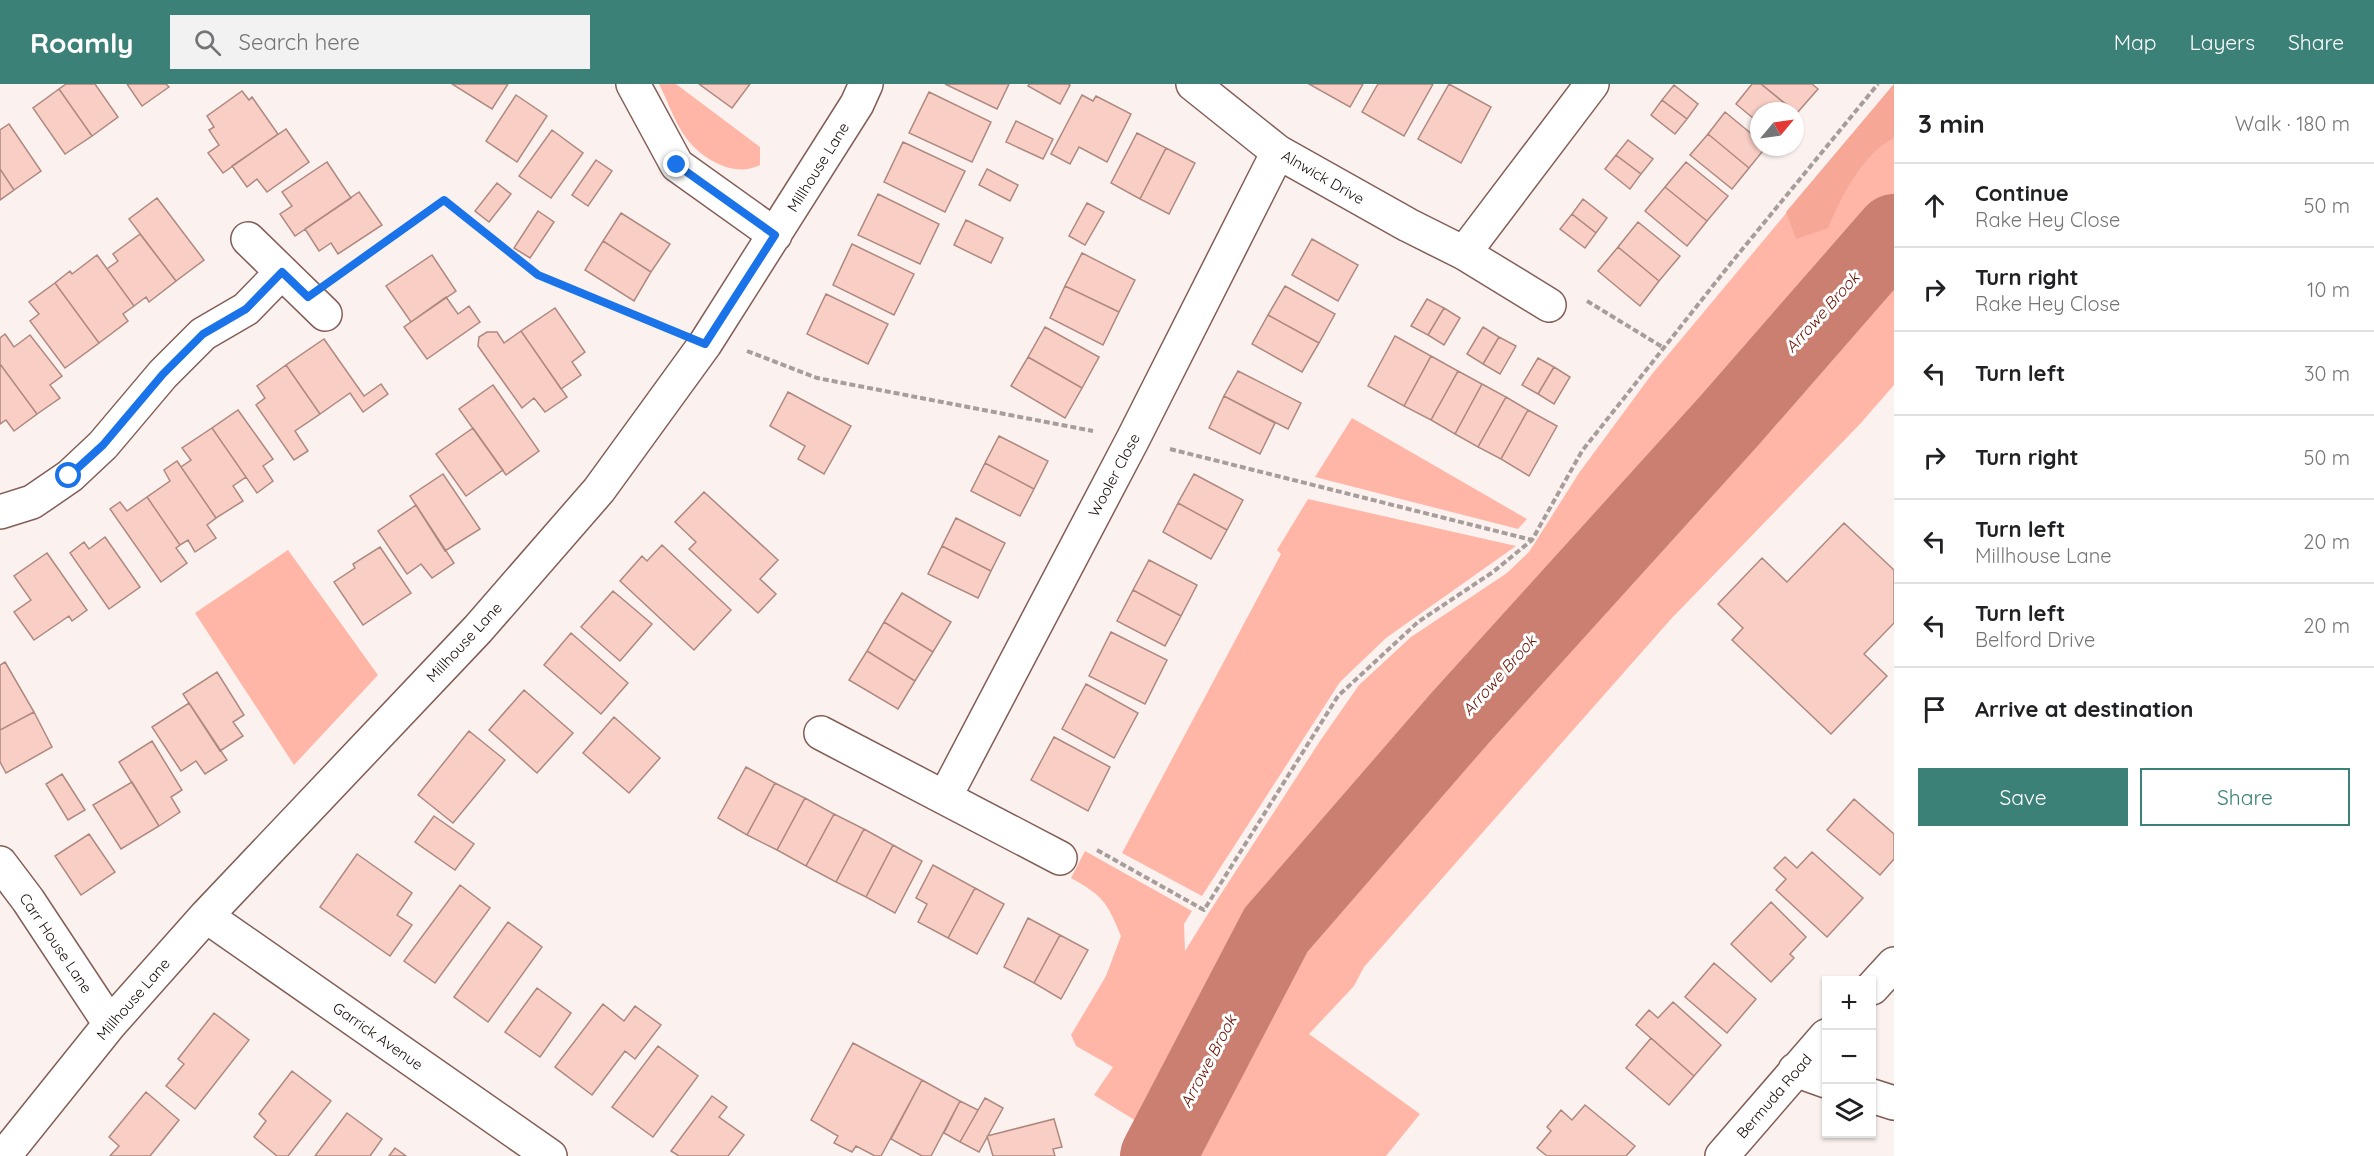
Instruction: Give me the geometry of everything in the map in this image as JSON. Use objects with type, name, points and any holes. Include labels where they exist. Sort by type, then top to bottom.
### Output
[{"type":"street","points":[[633,84],[677,165],[775,235]]},
{"type":"street","name":"Millhouse Lane","points":[[4,1156],[110,1024],[206,916],[478,629],[599,490],[705,344],[857,104],[866,84]]},
{"type":"street","name":"Alnwick Drive","points":[[1193,84],[1278,152],[1408,225],[1464,253],[1549,305]]},
{"type":"street","points":[[1464,253],[1592,84]]},
{"type":"street","name":"Wooler Close","points":[[945,796],[1133,439],[1278,152]]},
{"type":"street","points":[[248,239],[316,306]]},
{"type":"street","points":[[0,512],[32,502],[69,476],[103,445],[163,374],[203,334],[246,309],[282,272]]},
{"type":"street","points":[[821,733],[1060,858]]},
{"type":"street","name":"Carr House Lane","points":[[0,863],[28,900],[110,1024]]},
{"type":"street","name":"Garrick Avenue","points":[[206,916],[550,1156]]},
{"type":"street","points":[[1876,984],[1894,964]]},
{"type":"street","name":"Bermuda Road","points":[[1722,1156],[1822,1041]]},
{"type":"street","points":[[1795,1071],[1822,1079]]},
{"type":"street","points":[[1876,1097],[1894,1103]]},
{"type":"path","points":[[1092,848],[1204,910],[1338,696],[1418,622],[1493,573],[1532,540],[1582,451],[1878,84]]},
{"type":"path","points":[[316,306],[444,200],[538,275],[705,344]]},
{"type":"path","points":[[1549,305],[1579,297],[1664,348]]},
{"type":"shaded area","points":[[659,84],[676,84],[760,147],[760,165],[740,169],[730,168],[702,154],[683,133]]},
{"type":"shaded area","points":[[1894,84],[1894,385],[1860,424],[1671,619],[1364,967],[1354,986],[1309,1034],[1420,1114],[1386,1156],[1125,1156],[1141,1124],[1094,1095],[1113,1067],[1076,1046],[1071,1035],[1106,976],[1121,936],[1103,901],[1071,878],[1085,851],[1192,911],[1184,924],[1185,951],[1320,741],[1359,685],[1411,637],[1507,573],[1529,552],[1579,473],[1652,374]]},
{"type":"shaded area","points":[[1894,84],[1894,138],[1872,154],[1854,177],[1828,228],[1796,239],[1786,212]]},
{"type":"shaded area","points":[[1352,418],[1527,519],[1518,529],[1315,477]]},
{"type":"shaded area","points":[[1308,499],[1516,546],[1386,638],[1340,682],[1202,896],[1122,853],[1281,554],[1277,550]]},
{"type":"shaded area","points":[[288,550],[378,675],[294,765],[195,613]]},
{"type":"building","points":[[66,84],[95,84],[118,117],[92,136],[59,89]]},
{"type":"building","points":[[127,84],[166,84],[169,87],[142,106]]},
{"type":"building","points":[[452,84],[508,84],[492,109]]},
{"type":"building","points":[[699,84],[750,84],[732,108]]},
{"type":"building","points":[[945,84],[1009,84],[997,109]]},
{"type":"building","points":[[1029,84],[1070,85],[1060,104],[1028,86]]},
{"type":"building","points":[[1309,84],[1363,84],[1350,107]]},
{"type":"building","points":[[1378,84],[1433,84],[1404,136],[1362,112]]},
{"type":"building","points":[[1449,84],[1491,107],[1461,163],[1418,139]]},
{"type":"building","points":[[1752,84],[1761,84],[1783,102],[1750,102],[1750,116],[1736,104]]},
{"type":"building","points":[[1761,84],[1812,84],[1818,89],[1804,105],[1804,102],[1783,102]]},
{"type":"building","points":[[1674,85],[1698,104],[1687,119],[1662,100]]},
{"type":"building","points":[[59,89],[92,136],[65,154],[33,108]]},
{"type":"building","points":[[242,91],[249,100],[252,97],[278,134],[223,173],[208,153],[219,145],[209,130],[214,127],[207,116]]},
{"type":"building","points":[[929,92],[991,122],[972,162],[909,133]]},
{"type":"building","points":[[516,95],[547,116],[517,162],[486,141]]},
{"type":"building","points":[[1082,95],[1093,101],[1096,96],[1131,114],[1107,162],[1079,147],[1070,164],[1051,154]]},
{"type":"building","points":[[1662,100],[1687,119],[1675,134],[1651,115]]},
{"type":"building","points":[[1725,112],[1750,133],[1750,156],[1759,156],[1749,168],[1708,134]]},
{"type":"building","points":[[1016,121],[1053,139],[1043,159],[1006,142]]},
{"type":"building","points":[[9,124],[41,171],[14,190],[0,169],[0,130]]},
{"type":"building","points":[[286,129],[309,162],[267,192],[257,179],[247,187],[232,166]]},
{"type":"building","points":[[552,130],[583,153],[551,198],[519,176]]},
{"type":"building","points":[[1137,133],[1166,148],[1140,199],[1111,183]]},
{"type":"building","points":[[1708,134],[1749,168],[1732,189],[1690,155]]},
{"type":"building","points":[[1628,140],[1653,159],[1641,174],[1616,155]]},
{"type":"building","points":[[903,142],[965,171],[945,212],[884,182]]},
{"type":"building","points":[[1166,148],[1195,163],[1169,214],[1140,199]]},
{"type":"building","points":[[1616,155],[1641,174],[1630,189],[1605,169]]},
{"type":"building","points":[[596,160],[612,171],[588,206],[572,195]]},
{"type":"building","points":[[327,162],[351,198],[295,236],[280,214],[292,206],[282,192]]},
{"type":"building","points":[[1686,162],[1728,196],[1707,221],[1665,187]]},
{"type":"building","points":[[0,169],[14,190],[0,200]]},
{"type":"building","points":[[987,169],[1018,185],[1010,201],[979,185]]},
{"type":"building","points":[[497,183],[511,194],[489,222],[475,211]]},
{"type":"building","points":[[1665,187],[1707,221],[1687,246],[1645,211]]},
{"type":"building","points":[[359,192],[382,225],[338,254],[331,243],[319,251],[305,229]]},
{"type":"building","points":[[878,194],[939,224],[920,264],[858,235]]},
{"type":"building","points":[[157,198],[204,260],[176,281],[129,219]]},
{"type":"building","points":[[1583,199],[1607,218],[1596,233],[1572,214]]},
{"type":"building","points":[[1087,203],[1104,212],[1085,245],[1069,236]]},
{"type":"building","points":[[538,211],[554,222],[530,258],[514,248]]},
{"type":"building","points":[[621,213],[670,244],[651,272],[603,241]]},
{"type":"building","points":[[1572,214],[1596,233],[1585,248],[1560,229]]},
{"type":"building","points":[[966,220],[1003,238],[991,263],[954,245]]},
{"type":"building","points":[[1638,222],[1680,256],[1659,281],[1618,247]]},
{"type":"building","points":[[140,234],[176,281],[149,302],[146,297],[134,306],[107,269],[118,261],[113,254]]},
{"type":"building","points":[[1312,239],[1358,265],[1338,301],[1292,275]]},
{"type":"building","points":[[603,241],[651,272],[634,301],[585,270]]},
{"type":"building","points":[[852,244],[914,274],[894,315],[833,285]]},
{"type":"building","points":[[1618,247],[1659,281],[1640,306],[1598,271]]},
{"type":"building","points":[[1082,253],[1135,280],[1119,312],[1065,286]]},
{"type":"building","points":[[97,255],[134,306],[123,314],[128,321],[99,343],[55,283],[70,271],[72,274]]},
{"type":"building","points":[[432,255],[456,291],[411,322],[386,286]]},
{"type":"building","points":[[55,283],[99,343],[65,368],[30,321],[39,314],[29,302]]},
{"type":"building","points":[[1065,286],[1119,312],[1103,345],[1050,318]]},
{"type":"building","points":[[1285,286],[1335,314],[1319,343],[1268,315]]},
{"type":"building","points":[[826,294],[888,324],[868,364],[807,334]]},
{"type":"building","points":[[446,297],[458,314],[469,306],[480,322],[427,359],[404,327]]},
{"type":"building","points":[[1427,299],[1444,308],[1428,335],[1411,326]]},
{"type":"building","points":[[555,308],[585,352],[572,362],[581,375],[561,389],[521,331]]},
{"type":"building","points":[[1444,308],[1460,318],[1444,345],[1428,335]]},
{"type":"building","points":[[1268,315],[1319,343],[1302,372],[1252,344]]},
{"type":"building","points":[[1045,327],[1099,357],[1082,388],[1028,357]]},
{"type":"building","points":[[1483,327],[1499,337],[1483,364],[1467,354]]},
{"type":"building","points":[[521,331],[567,397],[545,412],[534,398],[522,408],[478,346],[479,337],[487,332],[497,332],[504,343]]},
{"type":"building","points":[[5,334],[14,347],[30,335],[62,376],[50,385],[60,398],[37,414],[0,364],[0,338]]},
{"type":"building","points":[[1395,336],[1431,356],[1404,406],[1368,386]]},
{"type":"building","points":[[1499,337],[1516,346],[1500,374],[1483,364]]},
{"type":"building","points":[[324,339],[364,396],[381,384],[388,394],[363,412],[350,393],[320,414],[286,365]]},
{"type":"building","points":[[1431,356],[1458,371],[1431,420],[1404,406]]},
{"type":"building","points":[[1028,357],[1082,388],[1065,418],[1011,386]]},
{"type":"building","points":[[1538,358],[1554,367],[1538,394],[1522,385]]},
{"type":"building","points":[[0,364],[37,414],[14,431],[6,420],[0,424]]},
{"type":"building","points":[[286,365],[320,414],[295,431],[308,451],[294,460],[256,405],[265,398],[257,386]]},
{"type":"building","points":[[1554,367],[1570,377],[1554,404],[1538,394]]},
{"type":"building","points":[[1238,371],[1301,403],[1288,429],[1224,396]]},
{"type":"building","points":[[1458,371],[1482,384],[1455,434],[1431,420]]},
{"type":"building","points":[[1482,384],[1506,397],[1478,447],[1455,434]]},
{"type":"building","points":[[493,385],[539,451],[506,475],[459,409]]},
{"type":"building","points":[[788,392],[851,426],[824,474],[798,459],[805,446],[770,426]]},
{"type":"building","points":[[1224,396],[1275,423],[1260,454],[1209,428]]},
{"type":"building","points":[[1506,397],[1528,410],[1501,459],[1478,447]]},
{"type":"building","points":[[238,410],[273,459],[263,466],[273,481],[257,493],[212,428]]},
{"type":"building","points":[[1528,410],[1557,426],[1529,476],[1501,459]]},
{"type":"building","points":[[212,428],[246,477],[233,486],[243,501],[216,518],[181,467],[191,460],[182,448]]},
{"type":"building","points":[[473,428],[503,470],[466,496],[436,454]]},
{"type":"building","points":[[999,436],[1048,461],[1034,489],[985,463]]},
{"type":"building","points":[[177,461],[216,518],[207,525],[216,538],[195,552],[188,540],[180,545],[147,497],[170,481],[164,470]]},
{"type":"building","points":[[985,463],[1034,489],[1020,516],[971,491]]},
{"type":"building","points":[[443,474],[480,529],[445,551],[410,496]]},
{"type":"building","points":[[1194,474],[1243,500],[1227,530],[1178,503]]},
{"type":"building","points":[[704,492],[778,560],[760,579],[776,594],[758,613],[689,549],[696,542],[675,522]]},
{"type":"building","points":[[147,497],[180,545],[176,548],[187,563],[161,582],[110,509],[120,502],[127,511]]},
{"type":"building","points":[[1178,503],[1227,530],[1211,559],[1163,532]]},
{"type":"building","points":[[416,505],[454,563],[432,578],[421,564],[407,574],[378,531]]},
{"type":"building","points":[[956,518],[1005,543],[991,571],[942,546]]},
{"type":"building","points":[[1844,523],[1894,570],[1894,623],[1864,654],[1887,676],[1831,734],[1732,640],[1743,628],[1718,604],[1762,558],[1787,582]]},
{"type":"building","points":[[105,537],[140,587],[109,609],[70,553],[84,542],[89,549]]},
{"type":"building","points":[[662,545],[731,610],[694,650],[620,581],[642,556],[647,561]]},
{"type":"building","points":[[942,546],[991,571],[978,598],[928,574]]},
{"type":"building","points":[[380,547],[411,593],[363,625],[334,582],[355,568],[353,564]]},
{"type":"building","points":[[47,553],[87,610],[72,621],[69,616],[34,640],[14,612],[31,600],[14,576]]},
{"type":"building","points":[[1149,560],[1197,585],[1181,616],[1133,590]]},
{"type":"building","points":[[1133,590],[1181,616],[1165,646],[1117,621]]},
{"type":"building","points":[[613,591],[652,624],[620,661],[581,627]]},
{"type":"building","points":[[902,593],[951,622],[933,652],[884,622]]},
{"type":"building","points":[[884,622],[933,652],[915,681],[867,651]]},
{"type":"building","points":[[1111,632],[1167,660],[1145,704],[1089,676]]},
{"type":"building","points":[[571,633],[628,683],[601,714],[544,665]]},
{"type":"building","points":[[867,651],[915,681],[898,709],[849,680]]},
{"type":"building","points":[[5,662],[34,712],[0,730],[0,665]]},
{"type":"building","points":[[217,672],[244,715],[233,722],[243,736],[220,751],[183,694]]},
{"type":"building","points":[[1086,684],[1138,713],[1114,758],[1062,729]]},
{"type":"building","points":[[524,690],[573,733],[537,773],[489,730]]},
{"type":"building","points":[[189,703],[227,760],[205,774],[196,761],[181,771],[152,727]]},
{"type":"building","points":[[34,712],[52,747],[6,773],[0,762],[0,730]]},
{"type":"building","points":[[614,717],[660,758],[629,793],[583,753]]},
{"type":"building","points":[[469,731],[505,760],[453,823],[418,795]]},
{"type":"building","points":[[1054,737],[1110,767],[1088,811],[1031,780]]},
{"type":"building","points":[[152,741],[182,790],[171,797],[180,812],[159,826],[119,762]]},
{"type":"building","points":[[746,767],[775,783],[747,835],[718,818]]},
{"type":"building","points":[[62,774],[85,810],[68,820],[46,784]]},
{"type":"building","points":[[132,782],[159,826],[121,849],[93,805]]},
{"type":"building","points":[[775,783],[805,798],[777,850],[747,835]]},
{"type":"building","points":[[805,798],[834,814],[806,866],[777,850]]},
{"type":"building","points":[[1854,799],[1894,834],[1894,859],[1880,875],[1827,830]]},
{"type":"building","points":[[834,814],[864,829],[836,882],[806,866]]},
{"type":"building","points":[[434,816],[474,844],[455,870],[415,842]]},
{"type":"building","points":[[864,829],[893,845],[866,897],[836,882]]},
{"type":"building","points":[[89,834],[115,872],[81,895],[55,856]]},
{"type":"building","points":[[893,845],[922,861],[895,913],[866,897]]},
{"type":"building","points":[[1812,852],[1863,898],[1827,937],[1776,890],[1786,879],[1774,868],[1785,857],[1797,868]]},
{"type":"building","points":[[357,854],[412,893],[397,915],[412,925],[390,956],[320,907]]},
{"type":"building","points":[[933,865],[975,888],[948,938],[918,922],[927,904],[916,898]]},
{"type":"building","points":[[460,885],[490,908],[435,983],[404,961]]},
{"type":"building","points":[[975,888],[1004,904],[977,954],[948,938]]},
{"type":"building","points":[[1771,902],[1806,937],[1790,954],[1794,958],[1771,982],[1731,944]]},
{"type":"building","points":[[1028,918],[1060,935],[1034,983],[1004,967]]},
{"type":"building","points":[[508,922],[542,947],[488,1022],[454,997]]},
{"type":"building","points":[[1060,935],[1088,950],[1061,999],[1034,983]]},
{"type":"building","points":[[1714,963],[1756,999],[1727,1033],[1685,997]]},
{"type":"building","points":[[537,988],[571,1013],[540,1057],[505,1032]]},
{"type":"building","points":[[1673,1002],[1721,1045],[1694,1076],[1636,1025],[1649,1010],[1658,1018]]},
{"type":"building","points":[[603,1004],[624,1021],[635,1006],[661,1025],[635,1059],[625,1051],[592,1095],[555,1067]]},
{"type":"building","points":[[214,1013],[249,1040],[195,1109],[166,1086],[184,1064],[178,1059]]},
{"type":"building","points":[[1651,1038],[1694,1076],[1669,1105],[1626,1068]]},
{"type":"building","points":[[853,1043],[922,1080],[881,1156],[875,1156],[856,1146],[852,1152],[834,1143],[838,1136],[811,1120]]},
{"type":"building","points":[[658,1046],[698,1076],[653,1137],[612,1107]]},
{"type":"building","points":[[292,1071],[331,1101],[288,1156],[277,1156],[254,1137],[266,1121],[259,1114]]},
{"type":"building","points":[[922,1080],[960,1101],[931,1156],[922,1156],[891,1139]]},
{"type":"building","points":[[146,1092],[179,1120],[150,1156],[110,1156],[119,1146],[109,1137]]},
{"type":"building","points":[[712,1096],[727,1107],[719,1117],[744,1135],[728,1156],[679,1156],[671,1151]]},
{"type":"building","points":[[985,1098],[1003,1108],[979,1152],[960,1142]]},
{"type":"building","points":[[960,1101],[978,1110],[960,1142],[944,1133]]},
{"type":"building","points":[[1585,1105],[1635,1146],[1626,1156],[1547,1156],[1537,1148],[1551,1131],[1547,1127],[1561,1110],[1572,1120]]},
{"type":"building","points":[[347,1113],[382,1139],[370,1156],[315,1156]]},
{"type":"building","points":[[1054,1119],[1062,1147],[1053,1149],[1055,1156],[993,1156],[987,1136]]},
{"type":"building","points":[[395,1148],[406,1156],[389,1156]]},
{"type":"waterway","name":"Arrowe Brook","points":[[1158,1156],[1276,930],[1460,718],[1729,421],[1894,232]]},
{"type":"route","points":[[69,476],[103,445],[163,374],[203,334],[246,309],[282,272],[308,297],[444,200],[538,275],[705,344],[775,235],[677,165]]}]
